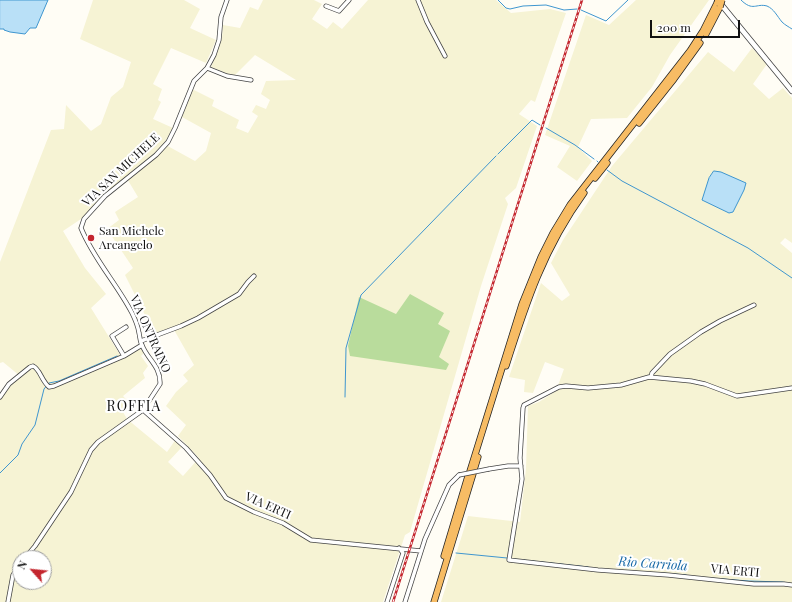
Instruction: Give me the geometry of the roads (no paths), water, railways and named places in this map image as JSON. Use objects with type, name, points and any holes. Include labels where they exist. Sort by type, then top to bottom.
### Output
[{"type":"highway","points":[[430,602],[526,304],[540,270],[556,237],[590,183],[692,55],[711,26],[719,2]]},
{"type":"highway","points":[[434,602],[471,473]]},
{"type":"street","name":"VIA SAN MICHELE","points":[[82,223],[91,210],[105,196],[156,154],[168,142],[194,82],[207,68],[219,40],[221,17],[227,0]]},
{"type":"street","points":[[326,6],[339,11],[349,0]]},
{"type":"street","points":[[418,0],[427,22],[445,56]]},
{"type":"street","points":[[719,2],[792,90]]},
{"type":"street","points":[[207,68],[227,76],[251,80]]},
{"type":"street","name":"VIA ONTRAINO","points":[[32,550],[71,492],[90,450],[98,442],[142,410],[160,384],[160,379],[151,359],[142,346],[133,314],[115,283],[85,239],[81,228],[82,223]]},
{"type":"street","points":[[141,341],[198,318],[239,294],[254,276]]},
{"type":"street","points":[[651,377],[652,373],[679,347],[720,321],[754,305]]},
{"type":"street","points":[[124,356],[112,336],[126,327]]},
{"type":"street","points":[[0,396],[8,384],[30,367],[33,366],[37,368],[44,382],[49,387],[59,385],[74,376],[124,356],[142,346]]},
{"type":"street","points":[[405,602],[421,551],[449,485],[459,475],[508,466],[521,466],[520,458],[523,408],[527,403],[539,399],[559,387],[566,386],[588,388],[621,385],[651,377],[691,380],[737,396],[792,388]]},
{"type":"street","name":"VIA ERTI","points":[[142,410],[186,448],[210,475],[226,498],[254,512],[283,523],[311,540],[421,551]]},
{"type":"street","name":"VIA ERTI","points":[[521,466],[522,478],[509,560],[598,570],[668,574],[754,584],[792,585]]},
{"type":"street","points":[[387,602],[403,553],[399,548]]},
{"type":"street","points":[[8,602],[12,579]]},
{"type":"water","points":[[0,0],[48,0],[36,28],[30,28],[25,34],[0,29]]},
{"type":"water","points":[[714,171],[721,172],[746,183],[733,212],[729,213],[702,200],[709,178]]},
{"type":"waterway","points":[[498,0],[506,8],[510,9],[523,6],[546,5],[564,10],[577,9]]},
{"type":"waterway","points":[[581,10],[606,21],[628,0]]},
{"type":"waterway","points":[[741,0],[749,6],[763,5],[769,7],[782,22],[792,29]]},
{"type":"waterway","points":[[498,154],[532,120],[540,125]]},
{"type":"waterway","points":[[546,128],[575,145],[594,159]]},
{"type":"waterway","points":[[345,397],[346,348],[361,295],[496,156]]},
{"type":"waterway","points":[[607,170],[622,181],[748,248],[792,278]]},
{"type":"waterway","points":[[0,473],[18,455],[22,444],[35,425],[44,389],[49,383],[59,381],[117,356]]},
{"type":"waterway","name":"Rio Carriola","points":[[456,553],[507,558]]},
{"type":"waterway","name":"Rio Carriola","points":[[513,559],[588,567]]},
{"type":"waterway","name":"Rio Carriola","points":[[661,573],[686,575]]},
{"type":"waterway","name":"Rio Carriola","points":[[709,578],[789,583]]},
{"type":"railway","points":[[393,602],[582,0]]},
{"type":"place","name":"San Michele Arcangelo","points":[[91,238]]},
{"type":"district","name":"ROFFIA","points":[[134,407]]}]
